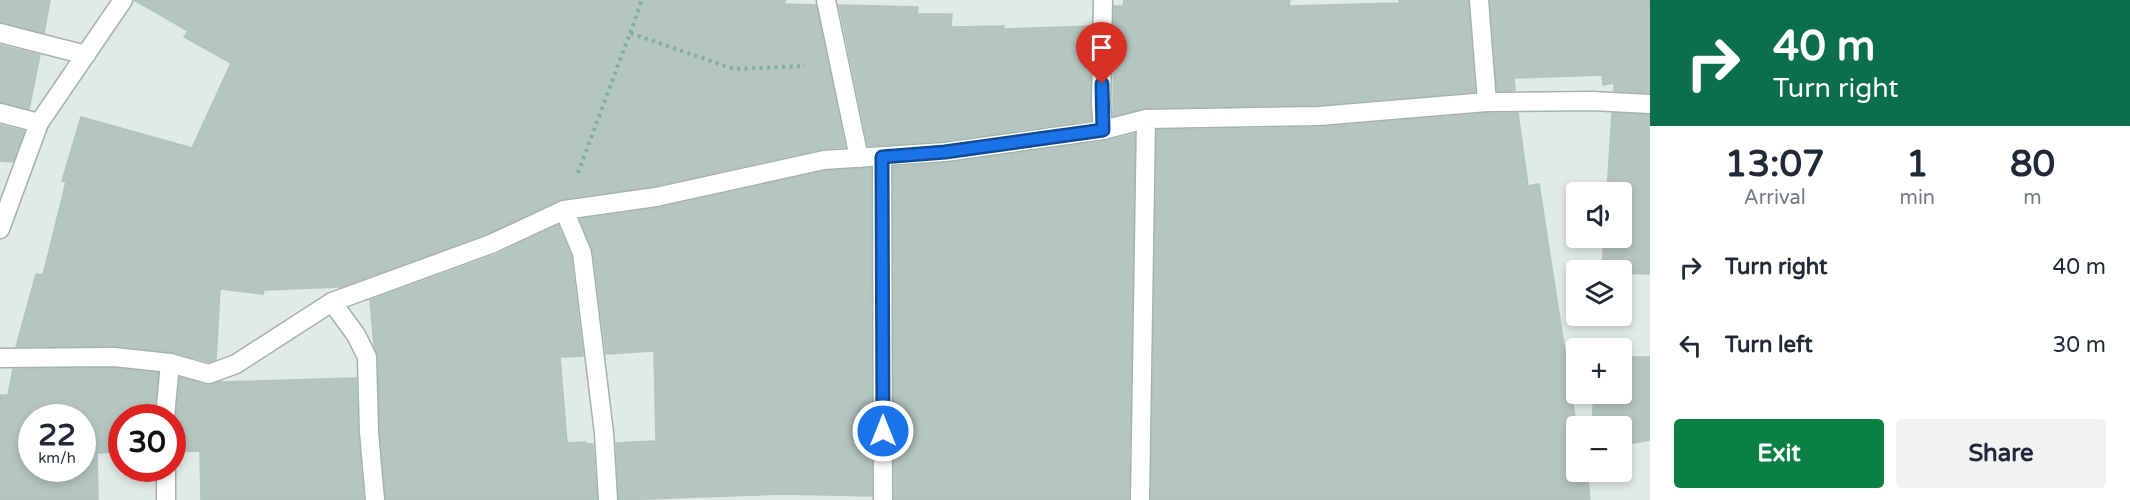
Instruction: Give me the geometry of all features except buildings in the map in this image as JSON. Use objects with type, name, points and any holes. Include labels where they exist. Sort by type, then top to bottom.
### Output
[{"type":"street","points":[[0,229],[39,123],[123,0]]},
{"type":"street","points":[[826,0],[859,158]]},
{"type":"street","points":[[1103,0],[1101,105],[1103,130]]},
{"type":"street","points":[[1479,0],[1487,102]]},
{"type":"street","points":[[0,33],[86,55]]},
{"type":"street","points":[[0,358],[114,357],[170,363],[209,374],[236,364],[332,302],[491,244],[564,210],[656,197],[824,160],[945,152],[1103,130],[1146,119],[1319,116],[1487,102],[1592,100],[1650,104]]},
{"type":"street","points":[[0,113],[39,123]]},
{"type":"street","points":[[1140,500],[1146,119]]},
{"type":"street","points":[[882,157],[883,500]]},
{"type":"street","points":[[564,210],[582,253],[604,433],[608,500]]},
{"type":"street","points":[[332,302],[356,335],[367,357],[369,432],[375,500]]},
{"type":"street","points":[[166,404],[170,363]]},
{"type":"street","points":[[166,482],[166,500]]},
{"type":"path","points":[[564,210],[642,0]]},
{"type":"path","points":[[630,33],[734,69],[839,64]]},
{"type":"route","points":[[883,431],[882,157],[945,152],[1103,130],[1102,84]]}]
